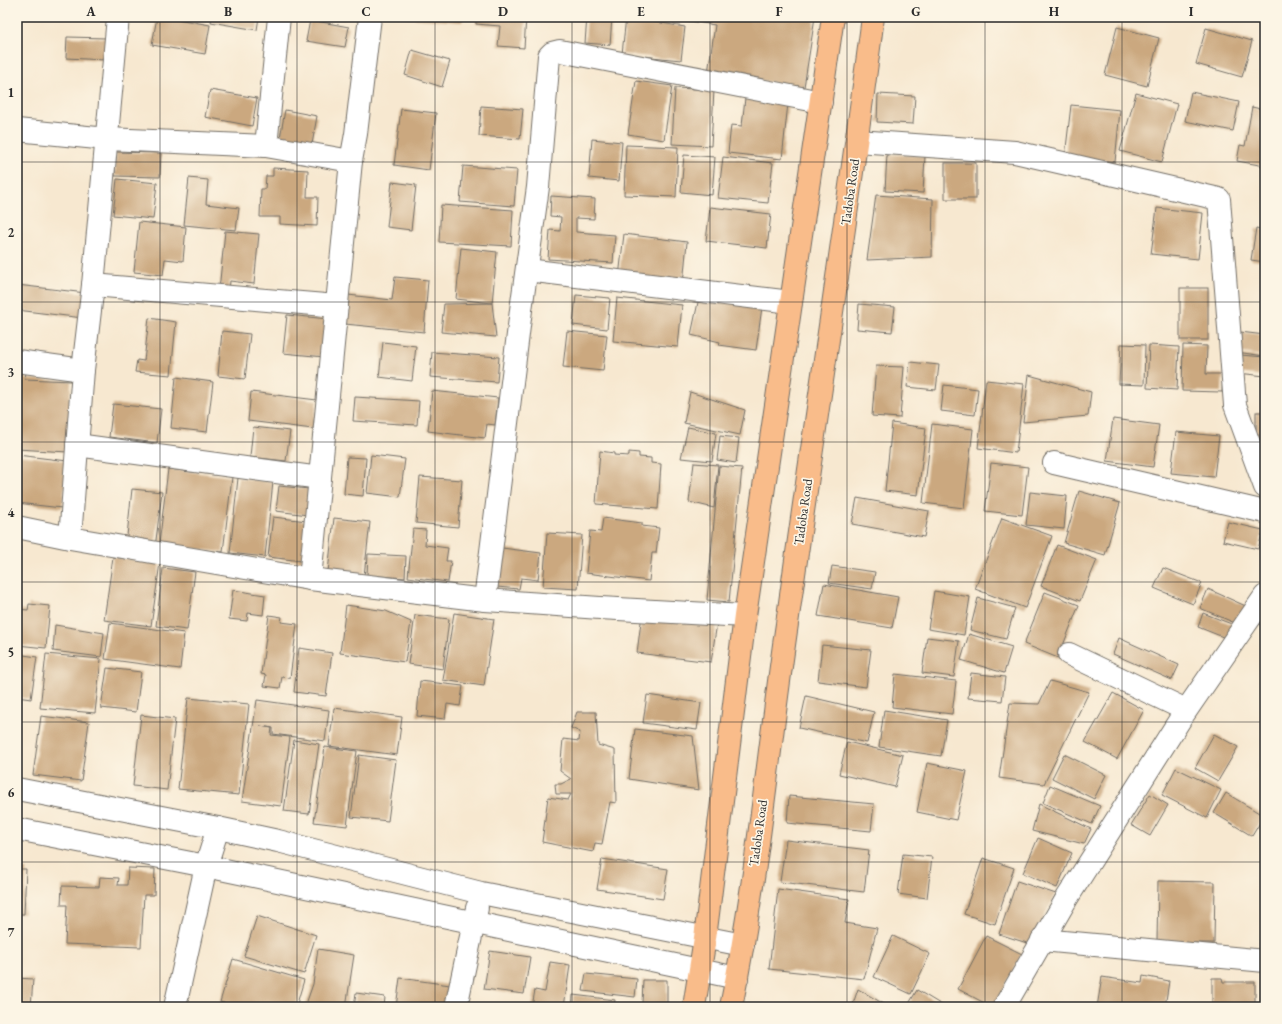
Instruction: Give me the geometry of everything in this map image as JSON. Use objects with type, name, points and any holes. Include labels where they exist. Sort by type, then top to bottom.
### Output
[{"type":"main road","points":[[694,1007],[706,938],[745,616],[833,17]]},
{"type":"main road","name":"Tadoba Road","points":[[731,1007],[743,945],[787,618],[857,141],[873,17]]},
{"type":"street","points":[[70,538],[83,370],[93,285],[118,17]]},
{"type":"street","points":[[266,146],[279,17]]},
{"type":"street","points":[[310,579],[351,161],[356,134],[370,17]]},
{"type":"street","points":[[485,600],[538,187],[549,56],[552,53],[560,52],[821,102]]},
{"type":"street","points":[[17,130],[107,139],[266,146],[351,161]]},
{"type":"street","points":[[857,141],[1014,152],[1219,199],[1236,405],[1265,487]]},
{"type":"street","points":[[527,270],[791,302]]},
{"type":"street","points":[[93,285],[337,306]]},
{"type":"street","points":[[17,361],[83,370]]},
{"type":"street","points":[[77,445],[320,478]]},
{"type":"street","points":[[1054,462],[1265,512]]},
{"type":"street","points":[[17,527],[70,538],[310,579],[485,600],[745,616]]},
{"type":"street","points":[[1004,1007],[1067,898],[1186,710],[1265,596]]},
{"type":"street","points":[[1069,654],[1186,710]]},
{"type":"street","points":[[17,789],[278,841],[481,893],[743,945]]},
{"type":"street","points":[[17,828],[206,866],[737,978]]},
{"type":"street","points":[[176,1007],[206,866],[218,828]]},
{"type":"street","points":[[456,1007],[473,923],[481,893]]},
{"type":"street","points":[[1042,940],[1265,961]]},
{"type":"building","points":[[157,17],[166,17],[210,25],[205,54],[152,45]]},
{"type":"building","points":[[212,17],[259,17],[257,30],[211,22]]},
{"type":"building","points":[[332,17],[345,17],[345,20]]},
{"type":"building","points":[[405,17],[463,17],[462,22]]},
{"type":"building","points":[[476,17],[526,17],[524,48],[498,46],[500,26],[476,24]]},
{"type":"building","points":[[587,17],[612,17],[610,45],[585,43]]},
{"type":"building","points":[[626,17],[685,27],[681,60],[622,54]]},
{"type":"building","points":[[684,17],[815,17],[804,87],[708,73],[715,25],[684,20]]},
{"type":"building","points":[[310,20],[349,27],[345,47],[306,41]]},
{"type":"building","points":[[1117,27],[1159,38],[1147,86],[1105,75]]},
{"type":"building","points":[[1206,28],[1252,41],[1242,77],[1196,64]]},
{"type":"building","points":[[67,37],[106,38],[105,60],[66,58]]},
{"type":"building","points":[[17,50],[20,51],[18,65],[17,65]]},
{"type":"building","points":[[412,50],[450,61],[442,87],[405,75]]},
{"type":"building","points":[[636,81],[672,86],[664,140],[628,134]]},
{"type":"building","points":[[675,88],[714,90],[711,146],[672,144]]},
{"type":"building","points":[[210,90],[257,98],[252,126],[205,117]]},
{"type":"building","points":[[1191,92],[1239,102],[1233,131],[1185,121]]},
{"type":"building","points":[[1136,93],[1177,104],[1162,162],[1120,151]]},
{"type":"building","points":[[878,94],[915,96],[913,124],[877,122]]},
{"type":"building","points":[[745,98],[788,103],[782,159],[728,153],[731,125],[742,126]]},
{"type":"building","points":[[1071,105],[1120,110],[1115,162],[1065,157]]},
{"type":"building","points":[[481,106],[523,109],[520,139],[479,136]]},
{"type":"building","points":[[1252,107],[1265,110],[1265,166],[1237,161],[1240,145],[1245,146]]},
{"type":"building","points":[[401,109],[436,113],[429,170],[394,165]]},
{"type":"building","points":[[285,110],[317,116],[311,150],[279,144]]},
{"type":"building","points":[[592,139],[622,142],[619,181],[589,178]]},
{"type":"building","points":[[626,145],[678,147],[676,197],[624,195]]},
{"type":"building","points":[[116,152],[161,153],[160,177],[115,176]]},
{"type":"building","points":[[887,154],[925,156],[923,193],[885,191]]},
{"type":"building","points":[[684,155],[715,157],[712,195],[681,192]]},
{"type":"building","points":[[723,157],[773,163],[768,203],[718,198]]},
{"type":"building","points":[[945,163],[976,163],[976,199],[945,199]]},
{"type":"building","points":[[463,166],[517,170],[514,206],[460,202]]},
{"type":"building","points":[[273,168],[308,170],[307,197],[318,197],[317,226],[280,224],[280,217],[260,217],[261,189],[265,189],[266,176],[273,176]]},
{"type":"building","points":[[189,178],[208,180],[206,204],[239,208],[236,230],[184,225]]},
{"type":"building","points":[[117,179],[157,183],[153,219],[113,215]]},
{"type":"building","points":[[392,182],[416,185],[411,230],[387,227]]},
{"type":"building","points":[[876,195],[933,199],[932,257],[867,260]]},
{"type":"building","points":[[551,196],[595,199],[594,219],[576,218],[576,232],[615,235],[613,263],[548,259],[550,230],[560,231],[561,217],[550,216]]},
{"type":"building","points":[[441,205],[513,210],[511,246],[439,242]]},
{"type":"building","points":[[710,207],[771,214],[767,248],[706,241]]},
{"type":"building","points":[[1157,208],[1203,213],[1198,259],[1151,254]]},
{"type":"building","points":[[139,222],[186,227],[183,261],[165,259],[163,275],[134,272]]},
{"type":"building","points":[[1256,228],[1265,230],[1265,262],[1251,260]]},
{"type":"building","points":[[225,231],[259,234],[254,284],[230,281],[229,291],[219,290]]},
{"type":"building","points":[[624,234],[687,242],[683,284],[619,277]]},
{"type":"building","points":[[461,248],[497,252],[492,303],[456,299]]},
{"type":"building","points":[[395,277],[428,280],[424,332],[345,324],[348,295],[392,300]]},
{"type":"building","points":[[17,285],[86,293],[83,318],[17,310]]},
{"type":"building","points":[[1180,288],[1208,288],[1208,340],[1180,340]]},
{"type":"building","points":[[700,293],[762,307],[756,350],[719,345],[720,342],[691,335]]},
{"type":"building","points":[[576,295],[610,298],[607,329],[573,325]]},
{"type":"building","points":[[617,298],[682,305],[678,347],[613,341]]},
{"type":"building","points":[[492,303],[496,337],[441,332],[444,304]]},
{"type":"building","points":[[859,304],[895,307],[892,332],[857,329]]},
{"type":"building","points":[[287,315],[339,320],[335,358],[283,353]]},
{"type":"building","points":[[149,318],[176,322],[171,375],[135,372],[137,360],[144,361]]},
{"type":"building","points":[[222,331],[250,334],[245,379],[218,376]]},
{"type":"building","points":[[567,331],[607,335],[603,371],[563,367]]},
{"type":"building","points":[[1240,332],[1265,335],[1265,356],[1236,352]]},
{"type":"building","points":[[383,342],[416,346],[412,381],[379,377]]},
{"type":"building","points":[[1121,344],[1145,345],[1144,385],[1119,384]]},
{"type":"building","points":[[1149,345],[1179,347],[1177,390],[1147,388]]},
{"type":"building","points":[[1183,345],[1207,346],[1206,374],[1223,374],[1222,392],[1182,391]]},
{"type":"building","points":[[432,352],[499,357],[497,382],[430,377]]},
{"type":"building","points":[[1240,355],[1265,357],[1265,376],[1238,373]]},
{"type":"building","points":[[910,362],[939,365],[936,390],[907,387]]},
{"type":"building","points":[[876,366],[904,367],[900,418],[872,416]]},
{"type":"building","points":[[17,370],[26,371],[25,379],[71,381],[68,452],[17,449]]},
{"type":"building","points":[[1029,375],[1091,392],[1088,416],[1023,422]]},
{"type":"building","points":[[176,377],[213,382],[207,432],[171,428]]},
{"type":"building","points":[[986,380],[1024,384],[1016,453],[978,448]]},
{"type":"building","points":[[944,385],[978,389],[975,415],[941,411]]},
{"type":"building","points":[[432,391],[498,398],[495,425],[487,424],[485,438],[428,431]]},
{"type":"building","points":[[251,392],[317,400],[313,429],[248,421]]},
{"type":"building","points":[[690,392],[745,410],[740,435],[684,423]]},
{"type":"building","points":[[355,397],[419,401],[417,425],[353,421]]},
{"type":"building","points":[[113,404],[161,409],[157,443],[109,437]]},
{"type":"building","points":[[1256,412],[1265,412],[1265,454],[1256,454]]},
{"type":"building","points":[[1113,419],[1159,425],[1153,467],[1107,461]]},
{"type":"building","points":[[892,423],[926,428],[918,495],[885,491]]},
{"type":"building","points":[[932,424],[973,429],[964,508],[923,503]]},
{"type":"building","points":[[253,427],[290,431],[286,461],[250,457]]},
{"type":"building","points":[[688,427],[716,433],[712,461],[681,458]]},
{"type":"building","points":[[1176,432],[1219,436],[1214,477],[1171,473]]},
{"type":"building","points":[[720,436],[739,438],[736,463],[717,460]]},
{"type":"building","points":[[600,451],[614,453],[614,455],[629,456],[629,452],[639,453],[639,457],[651,458],[651,463],[661,464],[658,509],[596,504]]},
{"type":"building","points":[[17,455],[68,461],[62,508],[17,503]]},
{"type":"building","points":[[371,455],[405,459],[400,497],[367,493]]},
{"type":"building","points":[[347,457],[366,458],[363,496],[344,494]]},
{"type":"building","points":[[694,463],[718,465],[714,508],[689,502]]},
{"type":"building","points":[[991,463],[1028,467],[1022,515],[985,511]]},
{"type":"building","points":[[719,466],[742,468],[729,602],[707,600]]},
{"type":"building","points":[[168,469],[232,477],[223,552],[159,545]]},
{"type":"building","points":[[420,477],[462,480],[458,527],[416,523]]},
{"type":"building","points":[[238,478],[273,482],[265,557],[230,553]]},
{"type":"building","points":[[279,486],[319,490],[316,516],[276,511]]},
{"type":"building","points":[[132,489],[162,492],[155,548],[126,545]]},
{"type":"building","points":[[1079,491],[1120,503],[1105,555],[1064,543]]},
{"type":"building","points":[[1030,492],[1067,496],[1064,529],[1026,525]]},
{"type":"building","points":[[857,498],[929,511],[924,537],[852,524]]},
{"type":"building","points":[[273,517],[307,521],[302,561],[268,557]]},
{"type":"building","points":[[334,518],[370,522],[364,576],[328,572]]},
{"type":"building","points":[[603,518],[642,523],[642,526],[659,528],[656,553],[652,553],[649,581],[586,573],[590,531],[601,532]]},
{"type":"building","points":[[1002,518],[1052,536],[1025,608],[975,589]]},
{"type":"building","points":[[1228,522],[1263,530],[1258,549],[1223,541]]},
{"type":"building","points":[[413,529],[426,530],[425,545],[448,548],[446,561],[451,561],[448,582],[408,577]]},
{"type":"building","points":[[547,533],[582,535],[578,589],[543,587]]},
{"type":"building","points":[[1057,545],[1097,560],[1080,601],[1041,586]]},
{"type":"building","points":[[17,546],[20,546],[18,564],[17,563]]},
{"type":"building","points":[[502,548],[541,553],[538,580],[521,578],[519,589],[497,587]]},
{"type":"building","points":[[368,554],[406,556],[405,578],[367,575]]},
{"type":"building","points":[[113,557],[160,563],[151,626],[104,620]]},
{"type":"building","points":[[832,566],[875,572],[872,589],[829,583]]},
{"type":"building","points":[[163,568],[195,572],[187,630],[156,626]]},
{"type":"building","points":[[1163,568],[1202,583],[1193,604],[1154,588]]},
{"type":"building","points":[[824,584],[898,597],[892,628],[818,616]]},
{"type":"building","points":[[1208,589],[1250,608],[1242,626],[1200,608]]},
{"type":"building","points":[[233,590],[265,595],[263,615],[248,613],[247,621],[229,619]]},
{"type":"building","points":[[934,591],[970,597],[964,635],[928,629]]},
{"type":"building","points":[[1045,592],[1079,605],[1058,658],[1024,644]]},
{"type":"building","points":[[978,598],[1015,608],[1006,639],[970,630]]},
{"type":"building","points":[[29,604],[50,606],[46,648],[17,645],[17,609],[28,610]]},
{"type":"building","points":[[346,605],[386,611],[411,622],[405,662],[340,653]]},
{"type":"building","points":[[454,613],[494,619],[484,686],[443,680]]},
{"type":"building","points":[[1203,613],[1234,625],[1228,639],[1198,627]]},
{"type":"building","points":[[642,614],[717,623],[711,662],[637,653]]},
{"type":"building","points":[[269,615],[282,617],[281,622],[297,624],[290,678],[282,677],[280,688],[264,686],[266,675],[261,674]]},
{"type":"building","points":[[415,615],[449,619],[443,669],[408,664]]},
{"type":"building","points":[[110,623],[184,633],[180,669],[105,659]]},
{"type":"building","points":[[55,625],[104,633],[101,657],[53,651]]},
{"type":"building","points":[[969,634],[1012,647],[1004,673],[961,660]]},
{"type":"building","points":[[927,637],[959,641],[954,677],[922,673]]},
{"type":"building","points":[[1119,638],[1179,665],[1172,680],[1113,654]]},
{"type":"building","points":[[822,645],[871,650],[866,687],[818,681]]},
{"type":"building","points":[[299,648],[332,653],[326,696],[294,692]]},
{"type":"building","points":[[17,654],[37,657],[31,699],[17,697]]},
{"type":"building","points":[[46,654],[101,659],[95,713],[40,708]]},
{"type":"building","points":[[107,668],[141,672],[136,712],[101,708]]},
{"type":"building","points":[[971,673],[1005,677],[1002,701],[968,698]]},
{"type":"building","points":[[895,674],[956,681],[952,714],[892,707]]},
{"type":"building","points":[[420,681],[463,686],[460,706],[447,704],[445,719],[417,716]]},
{"type":"building","points":[[1050,681],[1089,692],[1044,784],[999,778],[1010,703],[1039,704]]},
{"type":"building","points":[[1113,693],[1144,710],[1117,759],[1085,742]]},
{"type":"building","points":[[647,695],[701,703],[697,730],[643,723]]},
{"type":"building","points":[[806,696],[874,712],[867,743],[799,728]]},
{"type":"building","points":[[188,698],[249,704],[239,795],[178,789]]},
{"type":"building","points":[[257,700],[329,710],[325,741],[273,734],[273,728],[260,726],[272,728],[271,735],[290,737],[281,806],[242,801]]},
{"type":"building","points":[[334,708],[402,717],[397,755],[329,746]]},
{"type":"building","points":[[884,710],[947,720],[941,756],[879,747]]},
{"type":"building","points":[[577,712],[596,712],[598,745],[615,750],[616,803],[610,802],[602,844],[595,843],[593,852],[542,842],[548,797],[568,800],[571,794],[556,794],[555,784],[561,784],[571,779],[560,771],[563,739],[579,741],[580,732],[571,728]]},
{"type":"building","points":[[141,715],[175,719],[167,790],[133,786]]},
{"type":"building","points":[[41,716],[89,722],[81,781],[33,775]]},
{"type":"building","points":[[635,729],[693,736],[699,790],[629,779]]},
{"type":"building","points":[[1214,734],[1238,747],[1218,781],[1195,768]]},
{"type":"building","points":[[294,740],[319,744],[309,814],[284,811]]},
{"type":"building","points":[[847,742],[903,755],[895,787],[839,774]]},
{"type":"building","points":[[325,747],[357,751],[347,826],[314,822]]},
{"type":"building","points":[[1064,754],[1106,775],[1094,799],[1052,778]]},
{"type":"building","points":[[359,755],[396,760],[388,821],[351,817]]},
{"type":"building","points":[[927,763],[967,771],[956,820],[917,812]]},
{"type":"building","points":[[1176,768],[1221,790],[1207,818],[1162,795]]},
{"type":"building","points":[[1050,785],[1100,806],[1092,824],[1043,803]]},
{"type":"building","points":[[1226,793],[1264,816],[1252,836],[1214,813]]},
{"type":"building","points":[[1150,794],[1168,805],[1150,836],[1131,825]]},
{"type":"building","points":[[789,796],[874,804],[871,831],[787,823]]},
{"type":"building","points":[[1039,804],[1091,829],[1084,844],[1032,831]]},
{"type":"building","points":[[1038,838],[1072,853],[1057,888],[1023,873]]},
{"type":"building","points":[[786,840],[869,850],[864,892],[780,882]]},
{"type":"building","points":[[903,854],[932,857],[927,898],[898,894]]},
{"type":"building","points":[[983,858],[1014,868],[995,924],[964,914]]},
{"type":"building","points":[[602,859],[668,869],[663,899],[597,889]]},
{"type":"building","points":[[128,868],[155,869],[154,895],[144,895],[141,947],[65,944],[67,905],[61,905],[62,886],[99,887],[100,877],[119,878],[118,885],[127,885]]},
{"type":"building","points":[[17,869],[26,869],[24,914],[17,914]]},
{"type":"building","points":[[1017,881],[1056,894],[1030,944],[999,934]]},
{"type":"building","points":[[1158,881],[1215,882],[1214,943],[1157,943]]},
{"type":"building","points":[[778,889],[849,899],[845,923],[877,928],[864,979],[769,969]]},
{"type":"building","points":[[257,916],[316,935],[304,974],[244,956]]},
{"type":"building","points":[[893,936],[930,954],[911,994],[874,977]]},
{"type":"building","points":[[986,936],[1022,954],[994,1007],[958,989]]},
{"type":"building","points":[[318,949],[354,955],[346,1007],[305,1007],[313,984]]},
{"type":"building","points":[[490,951],[530,957],[524,994],[484,989]]},
{"type":"building","points":[[233,959],[304,980],[296,1007],[237,1007],[220,1002]]},
{"type":"building","points":[[550,962],[570,965],[564,1007],[532,1007],[535,990],[545,992]]},
{"type":"building","points":[[586,974],[637,979],[635,997],[583,991]]},
{"type":"building","points":[[1143,976],[1169,981],[1165,1007],[1097,1007],[1102,977],[1142,983]]},
{"type":"building","points":[[17,978],[33,979],[31,1007],[17,1007]]},
{"type":"building","points":[[400,978],[450,985],[447,1007],[396,1007]]},
{"type":"building","points":[[1212,978],[1222,978],[1223,982],[1255,982],[1255,1007],[1212,1007]]},
{"type":"building","points":[[643,980],[667,980],[667,1004],[642,1004]]},
{"type":"building","points":[[858,989],[889,1007],[852,1007]]},
{"type":"building","points":[[917,990],[945,1007],[907,1007]]},
{"type":"building","points":[[356,993],[385,997],[384,1007],[354,1007]]},
{"type":"building","points":[[573,995],[615,1000],[614,1007],[572,1007]]}]
